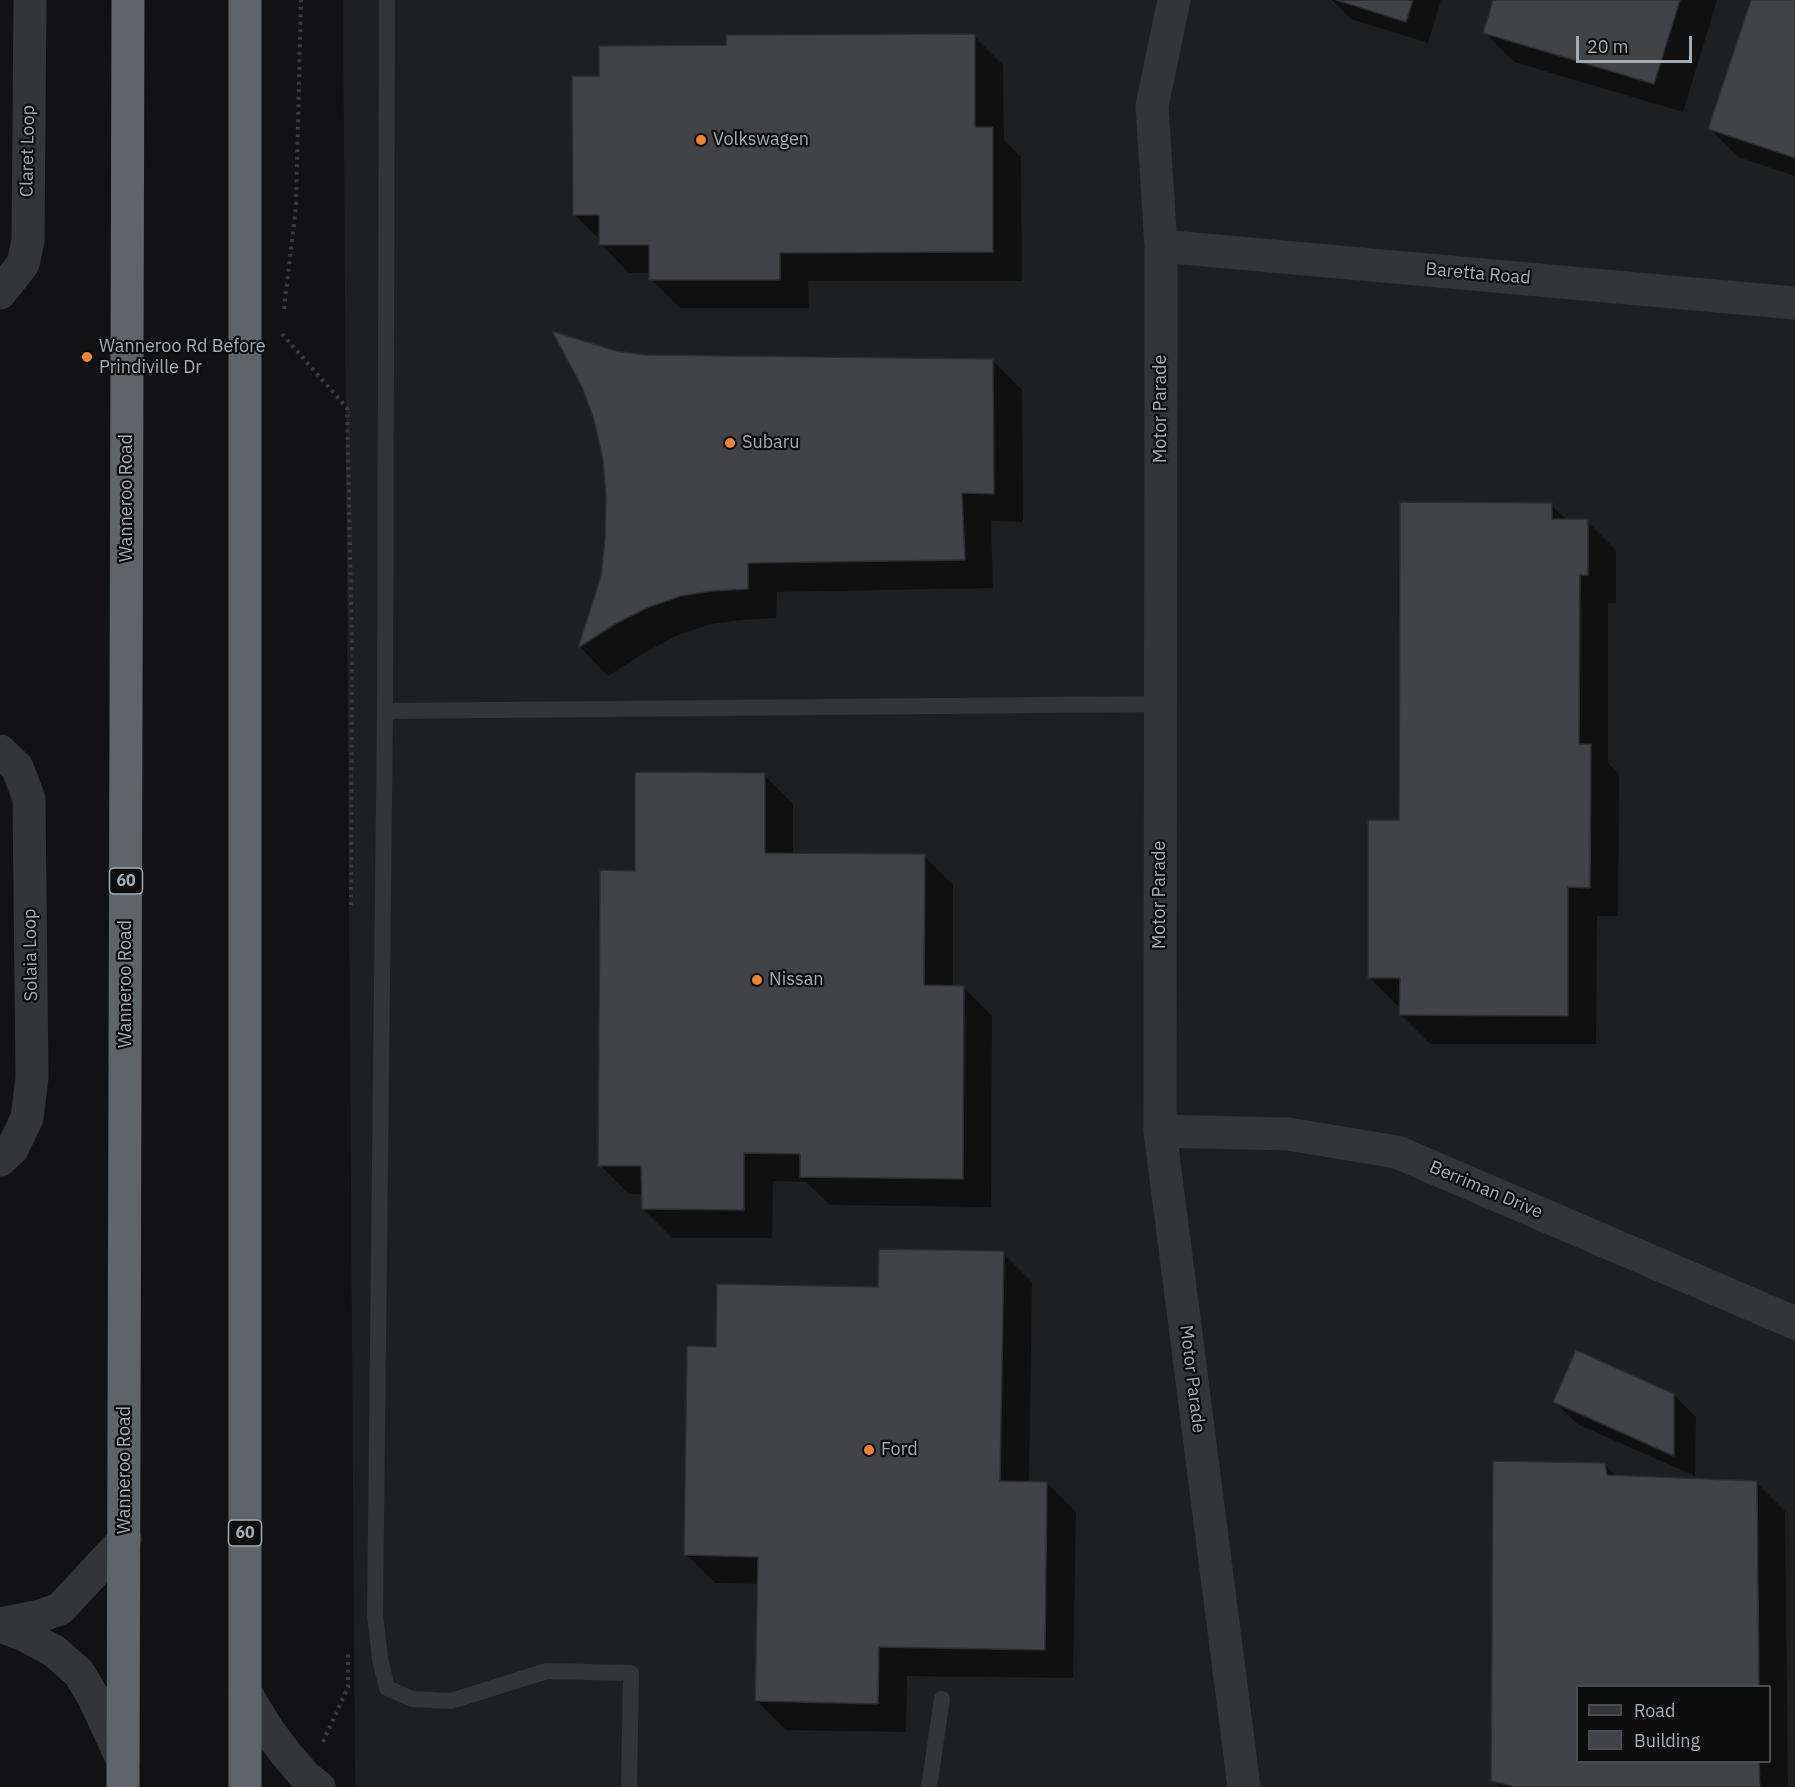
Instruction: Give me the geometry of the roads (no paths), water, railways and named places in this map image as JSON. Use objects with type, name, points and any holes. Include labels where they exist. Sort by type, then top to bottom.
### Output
[{"type":"highway","name":"Wanneroo Road","points":[[123,1774],[128,0]]},
{"type":"highway","name":"60","points":[[245,0],[245,1787]]},
{"type":"street","name":"Claret Loop","points":[[0,293],[23,264],[27,241],[30,0]]},
{"type":"street","name":"Motor Parade","points":[[1174,0],[1152,106],[1161,246],[1160,1131],[1244,1787]]},
{"type":"street","name":"Baretta Road","points":[[1161,246],[1795,303]]},
{"type":"street","name":"Solaia Loop","points":[[0,751],[17,767],[29,799],[32,1078],[27,1118],[12,1149],[0,1160]]},
{"type":"street","name":"Berriman Drive","points":[[1160,1131],[1288,1134],[1397,1152],[1795,1323]]},
{"type":"street","points":[[0,1625],[60,1609],[125,1539]]},
{"type":"street","points":[[0,1625],[54,1651],[79,1673],[94,1698],[123,1774]]},
{"type":"street","points":[[245,1692],[268,1730],[312,1782]]},
{"type":"lane","points":[[387,0],[385,711],[375,1614],[380,1659],[387,1688],[412,1699],[451,1701],[547,1671],[631,1673],[629,1787]]},
{"type":"lane","points":[[385,711],[1160,704]]},
{"type":"lane","points":[[929,1787],[942,1699]]},
{"type":"place","name":"Volkswagen","points":[[701,140]]},
{"type":"place","name":"Wanneroo Rd Before Prindiville Dr","points":[[87,357]]},
{"type":"place","name":"Subaru","points":[[730,443]]},
{"type":"place","name":"Nissan","points":[[757,980]]},
{"type":"place","name":"Ford","points":[[869,1450]]}]
